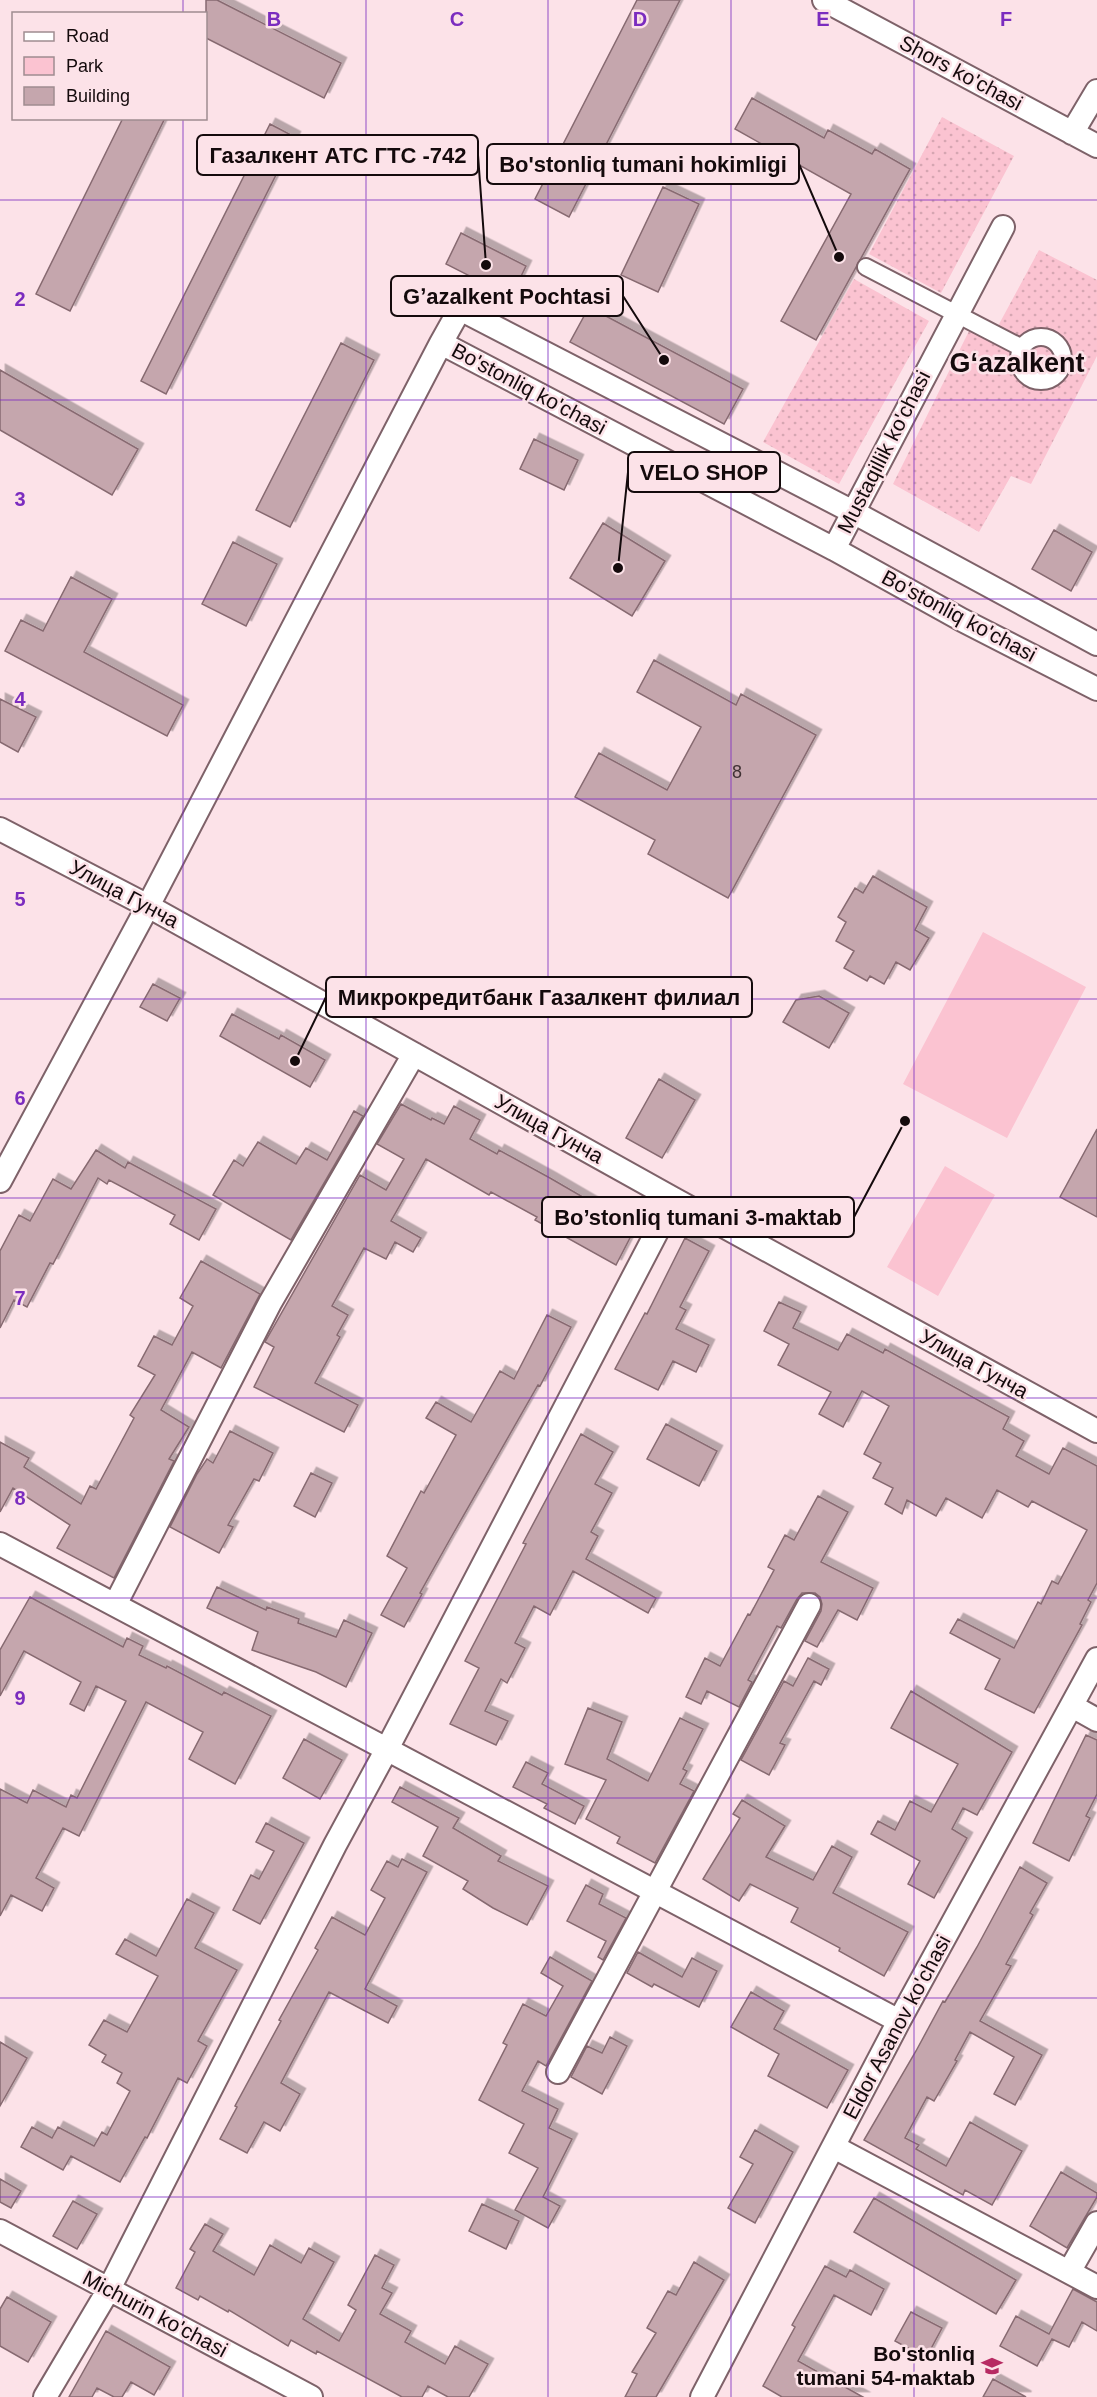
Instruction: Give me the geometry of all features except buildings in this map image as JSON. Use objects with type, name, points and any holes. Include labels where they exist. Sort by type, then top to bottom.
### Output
[{"type":"street","name":"Shors ko'chasi","points":[[824,0],[1097,146]]},
{"type":"street","points":[[1072,133],[1097,91]]},
{"type":"street","name":"Mustaqillik ko'chasi","points":[[834,549],[1002,227]]},
{"type":"street","points":[[866,267],[1022,348]]},
{"type":"street","name":"Bo'stonliq ko'chasi","points":[[1097,644],[853,512],[460,309],[441,343],[834,549],[962,620],[1097,689]]},
{"type":"street","points":[[0,1181],[148,906],[441,343]]},
{"type":"street","name":"Улица Гунча","points":[[0,829],[148,906],[1097,1431]]},
{"type":"street","points":[[115,1605],[270,1303],[414,1054]]},
{"type":"street","points":[[45,2397],[108,2289],[334,1845],[387,1749],[674,1199]]},
{"type":"street","points":[[0,1544],[899,2021]]},
{"type":"street","points":[[558,2072],[656,1894],[809,1605]]},
{"type":"street","name":"Eldor Asanov ko'chasi","points":[[702,2397],[899,2021],[1097,1659]]},
{"type":"street","points":[[1072,1706],[1097,1720]]},
{"type":"street","points":[[834,2147],[1097,2287]]},
{"type":"street","points":[[1069,2272],[1097,2223]]},
{"type":"street","name":"Michurin ko'chasi","points":[[0,2231],[311,2397]]},
{"type":"green space","points":[[942,117],[1014,156],[941,293],[869,254]]},
{"type":"green space","points":[[1039,250],[1097,280],[1097,356],[1031,484],[1011,476],[979,532],[893,484],[970,329],[991,339]]},
{"type":"green space","points":[[854,279],[929,321],[839,484],[763,442]]},
{"type":"green space","points":[[983,932],[1086,987],[1007,1138],[903,1084]]},
{"type":"green space","points":[[945,1166],[995,1195],[938,1296],[887,1267]]},
{"type":"place","name":"Bo'stonliq tumani hokimligi","points":[[839,257]]},
{"type":"place","name":"Газалкент АТС ГТС -742","points":[[486,265]]},
{"type":"place","name":"Gʼazalkent Pochtasi","points":[[664,360]]},
{"type":"place","name":"VELO SHOP","points":[[618,568]]},
{"type":"place","name":"Микрокредитбанк Газалкент филиал","points":[[295,1061]]},
{"type":"place","name":"Bo’stonliq tumani 3-maktab","points":[[905,1121]]},
{"type":"place","name":"Bo'stonliq tumani 54-maktab","points":[[992,2366]]},
{"type":"district","name":"Gʻazalkent","points":[[1017,363]]}]
